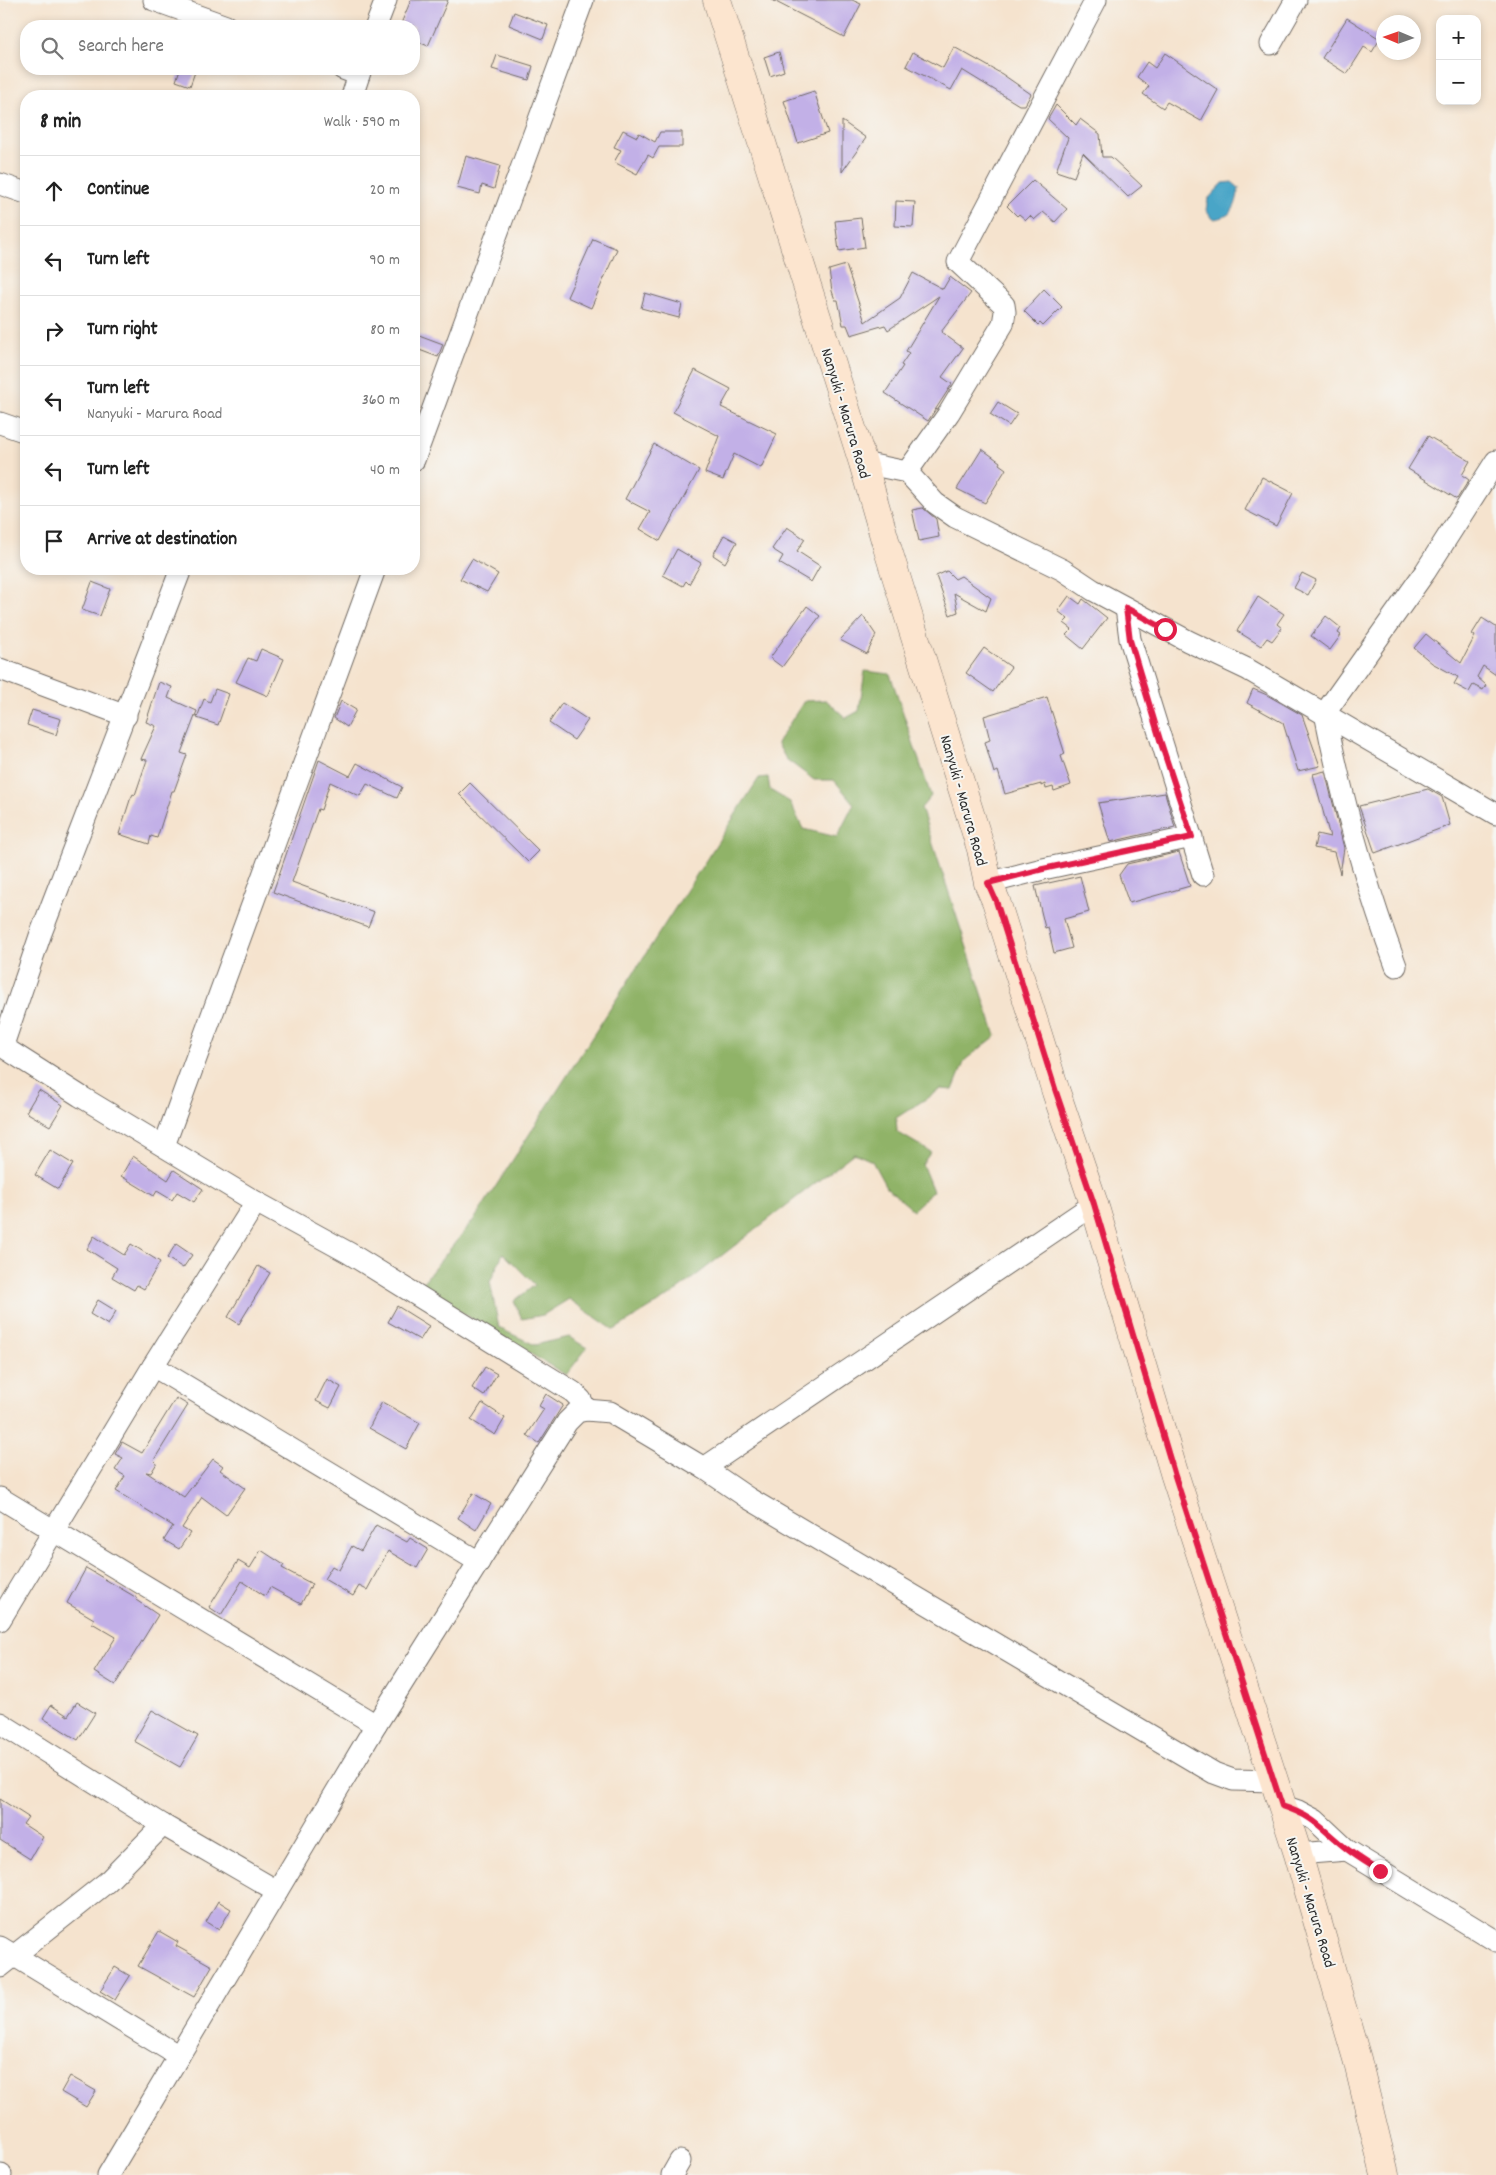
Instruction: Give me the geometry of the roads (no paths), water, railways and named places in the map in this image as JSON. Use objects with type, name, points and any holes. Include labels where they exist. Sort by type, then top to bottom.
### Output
[{"type":"street","points":[[154,0],[209,20]]},
{"type":"street","points":[[378,20],[386,0]]},
{"type":"street","points":[[420,444],[584,0]]},
{"type":"street","name":"Nanyuki - Marura Road","points":[[717,0],[863,463],[887,547],[981,849],[988,883],[996,901],[1056,1092],[1094,1204],[1175,1476],[1298,1854],[1357,2059],[1385,2175]]},
{"type":"street","points":[[907,472],[949,413],[1003,324],[1004,305],[958,262],[1096,0]]},
{"type":"street","points":[[1271,44],[1296,0]]},
{"type":"street","points":[[352,90],[354,75]]},
{"type":"street","points":[[0,184],[20,192]]},
{"type":"street","points":[[0,423],[20,430]]},
{"type":"street","points":[[1396,966],[1372,902],[1358,856],[1335,767],[1325,713],[1425,572],[1496,461]]},
{"type":"street","points":[[863,463],[907,472],[935,503],[955,517],[1063,570],[1092,590],[1188,641],[1247,669],[1494,806]]},
{"type":"street","points":[[179,575],[41,933],[2,1045],[80,1096],[256,1202],[349,1254],[573,1392],[581,1400],[586,1410]]},
{"type":"street","points":[[164,1146],[373,575]]},
{"type":"street","points":[[1126,608],[1130,640],[1203,875]]},
{"type":"street","points":[[0,669],[126,716]]},
{"type":"street","points":[[988,883],[1043,869],[1192,837]]},
{"type":"street","points":[[0,1620],[152,1366],[256,1202]]},
{"type":"street","points":[[704,1468],[1094,1204]]},
{"type":"street","points":[[152,1366],[479,1562]]},
{"type":"street","points":[[108,2175],[376,1725],[568,1422],[577,1412],[586,1410],[610,1412],[704,1468],[774,1513],[1214,1773],[1279,1793],[1298,1811],[1315,1820],[1347,1850],[1496,1941]]},
{"type":"street","points":[[0,1498],[376,1725]]},
{"type":"street","points":[[0,1724],[163,1825],[277,1891]]},
{"type":"street","points":[[163,1825],[107,1882],[5,1957],[180,2056]]},
{"type":"street","points":[[1298,1854],[1347,1850]]},
{"type":"water","points":[[1232,182],[1239,188],[1235,206],[1229,214],[1212,219],[1206,210],[1208,199],[1223,183]]}]
